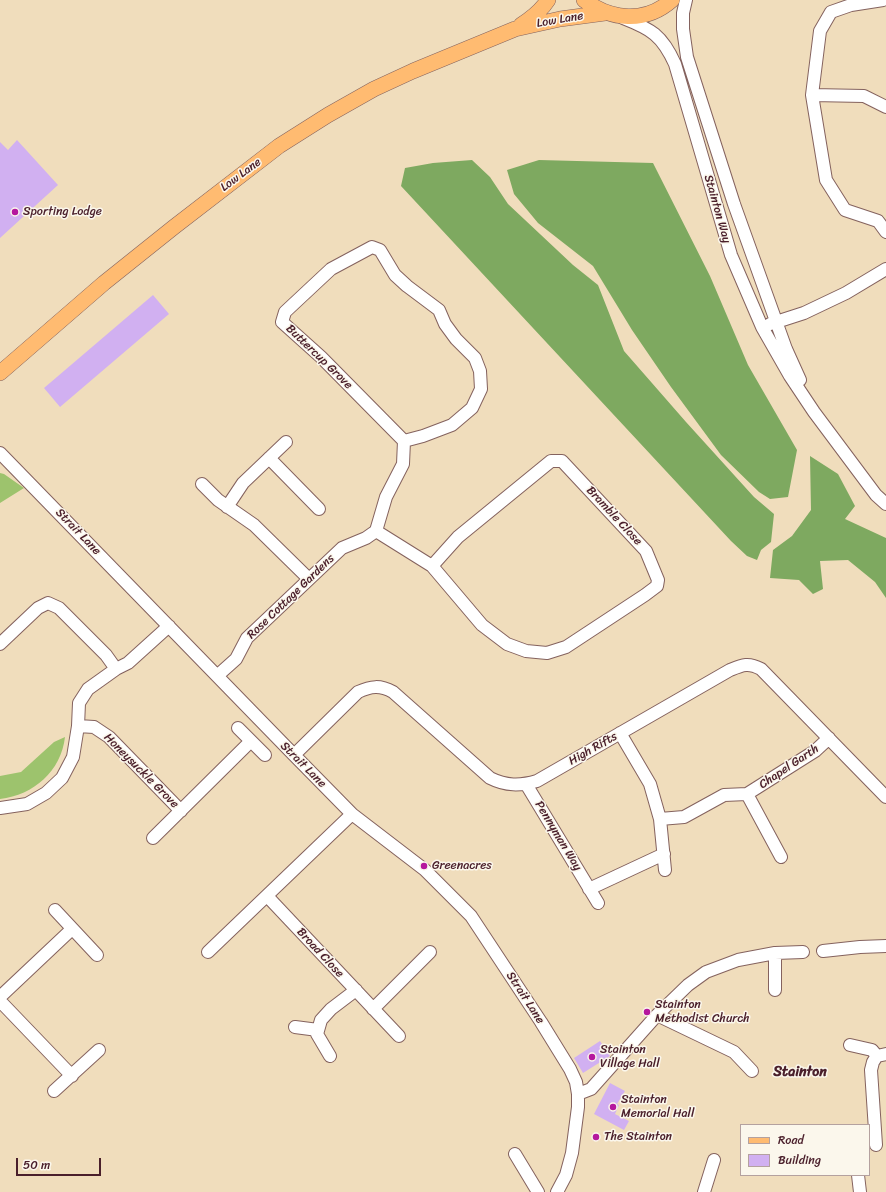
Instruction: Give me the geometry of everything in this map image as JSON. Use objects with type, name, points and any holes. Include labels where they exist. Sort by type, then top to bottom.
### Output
[{"type":"main road","name":"Low Lane","points":[[515,29],[531,19],[548,0]]},
{"type":"main road","points":[[584,0],[593,7],[605,13],[621,17],[645,15],[657,10],[672,0]]},
{"type":"main road","name":"Low Lane","points":[[0,373],[104,283],[168,232],[279,146],[328,115],[374,89],[413,70],[515,29],[560,19],[605,13]]},
{"type":"street","name":"Stainton Way","points":[[686,0],[683,29],[687,57],[734,204],[786,349],[814,412]]},
{"type":"street","points":[[883,0],[851,5],[831,12],[820,30],[812,94],[826,180],[845,210],[878,221],[886,232]]},
{"type":"street","name":"Stainton Way","points":[[621,17],[639,24],[657,35],[669,49],[675,64],[731,255],[762,327],[790,376],[814,412],[876,495],[886,504]]},
{"type":"street","points":[[812,94],[864,96],[886,107]]},
{"type":"street","name":"Buttercup Grove","points":[[372,247],[380,250],[395,275],[403,283],[439,310],[445,324],[456,339],[475,358],[480,370],[480,389],[472,408],[452,425],[423,436],[404,441],[321,357],[282,322],[285,312],[331,269],[372,247]]},
{"type":"street","points":[[762,327],[804,313],[846,293],[886,269]]},
{"type":"street","points":[[376,531],[386,496],[403,464],[404,441]]},
{"type":"street","points":[[227,507],[243,483],[286,442]]},
{"type":"street","name":"Strait Lane","points":[[0,452],[352,814],[425,870],[471,916],[541,1022],[570,1068],[576,1082],[578,1094],[576,1127],[572,1153],[566,1174],[557,1192]]},
{"type":"street","points":[[269,458],[319,509]]},
{"type":"street","name":"Bramble Close","points":[[376,531],[432,566],[482,625],[507,644],[526,651],[547,654],[566,647],[657,586],[658,580],[646,551],[562,461],[551,461],[544,466],[458,537],[432,566]]},
{"type":"street","points":[[202,484],[218,500],[254,525],[309,580]]},
{"type":"street","name":"Rose Cottage Gardens","points":[[217,676],[236,659],[247,638],[342,548],[366,538],[376,531]]},
{"type":"street","points":[[0,644],[38,608],[48,603],[59,608],[106,656],[116,669]]},
{"type":"street","points":[[0,808],[27,804],[46,793],[62,778],[73,757],[78,726],[79,704],[88,689],[116,669],[128,663],[168,626]]},
{"type":"street","name":"High Rifts","points":[[294,755],[358,692],[366,688],[376,686],[393,692],[490,778],[500,783],[526,784],[537,781],[730,670],[742,665],[753,664],[761,668],[886,797]]},
{"type":"street","name":"Honeysuckle Grove","points":[[78,726],[94,727],[109,737],[181,811]]},
{"type":"street","points":[[238,728],[265,755]]},
{"type":"street","points":[[620,733],[650,784],[660,819],[665,870]]},
{"type":"street","name":"Chapel Garth","points":[[660,819],[684,816],[724,795],[747,794],[815,751],[829,738]]},
{"type":"street","name":"Honeysuckle Grove","points":[[152,838],[251,741]]},
{"type":"street","name":"Pennyman Way","points":[[526,784],[598,903]]},
{"type":"street","name":"Chapel Garth","points":[[747,794],[782,857]]},
{"type":"street","points":[[208,952],[352,814]]},
{"type":"street","points":[[589,889],[664,854]]},
{"type":"street","name":"Broad Close","points":[[267,896],[399,1036]]},
{"type":"street","points":[[55,910],[97,954]]},
{"type":"street","points":[[0,997],[72,929]]},
{"type":"street","points":[[823,951],[886,946]]},
{"type":"street","points":[[373,1009],[430,952]]},
{"type":"street","points":[[578,1094],[591,1089],[657,1015],[688,985],[706,972],[738,960],[775,953],[803,952]]},
{"type":"street","points":[[775,953],[775,990]]},
{"type":"street","points":[[330,1056],[317,1034],[320,1020],[330,1009],[356,990]]},
{"type":"street","points":[[0,1001],[72,1076]]},
{"type":"street","points":[[657,1015],[734,1052],[752,1071]]},
{"type":"street","points":[[295,1027],[318,1030]]},
{"type":"street","points":[[850,1045],[872,1050],[882,1055],[872,1062],[871,1070],[876,1145]]},
{"type":"street","points":[[54,1091],[99,1050]]},
{"type":"street","points":[[515,1154],[538,1192]]},
{"type":"street","points":[[704,1192],[714,1160]]},
{"type":"street","points":[[858,1176],[860,1192]]},
{"type":"green space","points":[[472,160],[490,177],[508,204],[573,265],[598,285],[624,351],[754,497],[774,514],[771,542],[761,550],[757,560],[747,556],[731,541],[401,186],[405,168],[433,163]]},
{"type":"green space","points":[[539,160],[653,163],[710,276],[748,365],[797,450],[788,497],[770,499],[759,492],[721,455],[671,387],[632,330],[593,266],[538,223],[514,194],[507,170]]},
{"type":"green space","points":[[810,456],[838,474],[855,506],[845,519],[886,538],[886,598],[875,582],[848,560],[820,561],[823,589],[813,594],[799,580],[770,578],[773,550],[792,536],[811,510]]},
{"type":"green space","points":[[0,473],[4,474],[24,488],[0,503]]},
{"type":"green space","points":[[65,737],[58,760],[52,771],[44,779],[34,787],[24,792],[12,797],[0,799],[0,776],[21,772],[54,742]]},
{"type":"building","name":"Sporting Lodge","points":[[17,140],[58,185],[0,238],[0,142],[8,150]]},
{"type":"building","points":[[153,295],[169,314],[60,407],[44,388]]},
{"type":"building","name":"Stainton Village Hall","points":[[600,1041],[610,1056],[583,1073],[574,1058]]},
{"type":"building","name":"Stainton Memorial Hall","points":[[610,1083],[625,1091],[617,1104],[619,1105],[615,1114],[629,1121],[624,1130],[594,1114]]},
{"type":"place","name":"Sporting Lodge","points":[[15,212]]},
{"type":"place","name":"Greenacres","points":[[424,866]]},
{"type":"place","name":"Stainton Methodist Church","points":[[647,1012]]},
{"type":"place","name":"Stainton Village Hall","points":[[592,1057]]},
{"type":"place","name":"Stainton Memorial Hall","points":[[613,1107]]},
{"type":"place","name":"The Stainton","points":[[596,1137]]},
{"type":"district","name":"Stainton","points":[[800,1072]]}]
